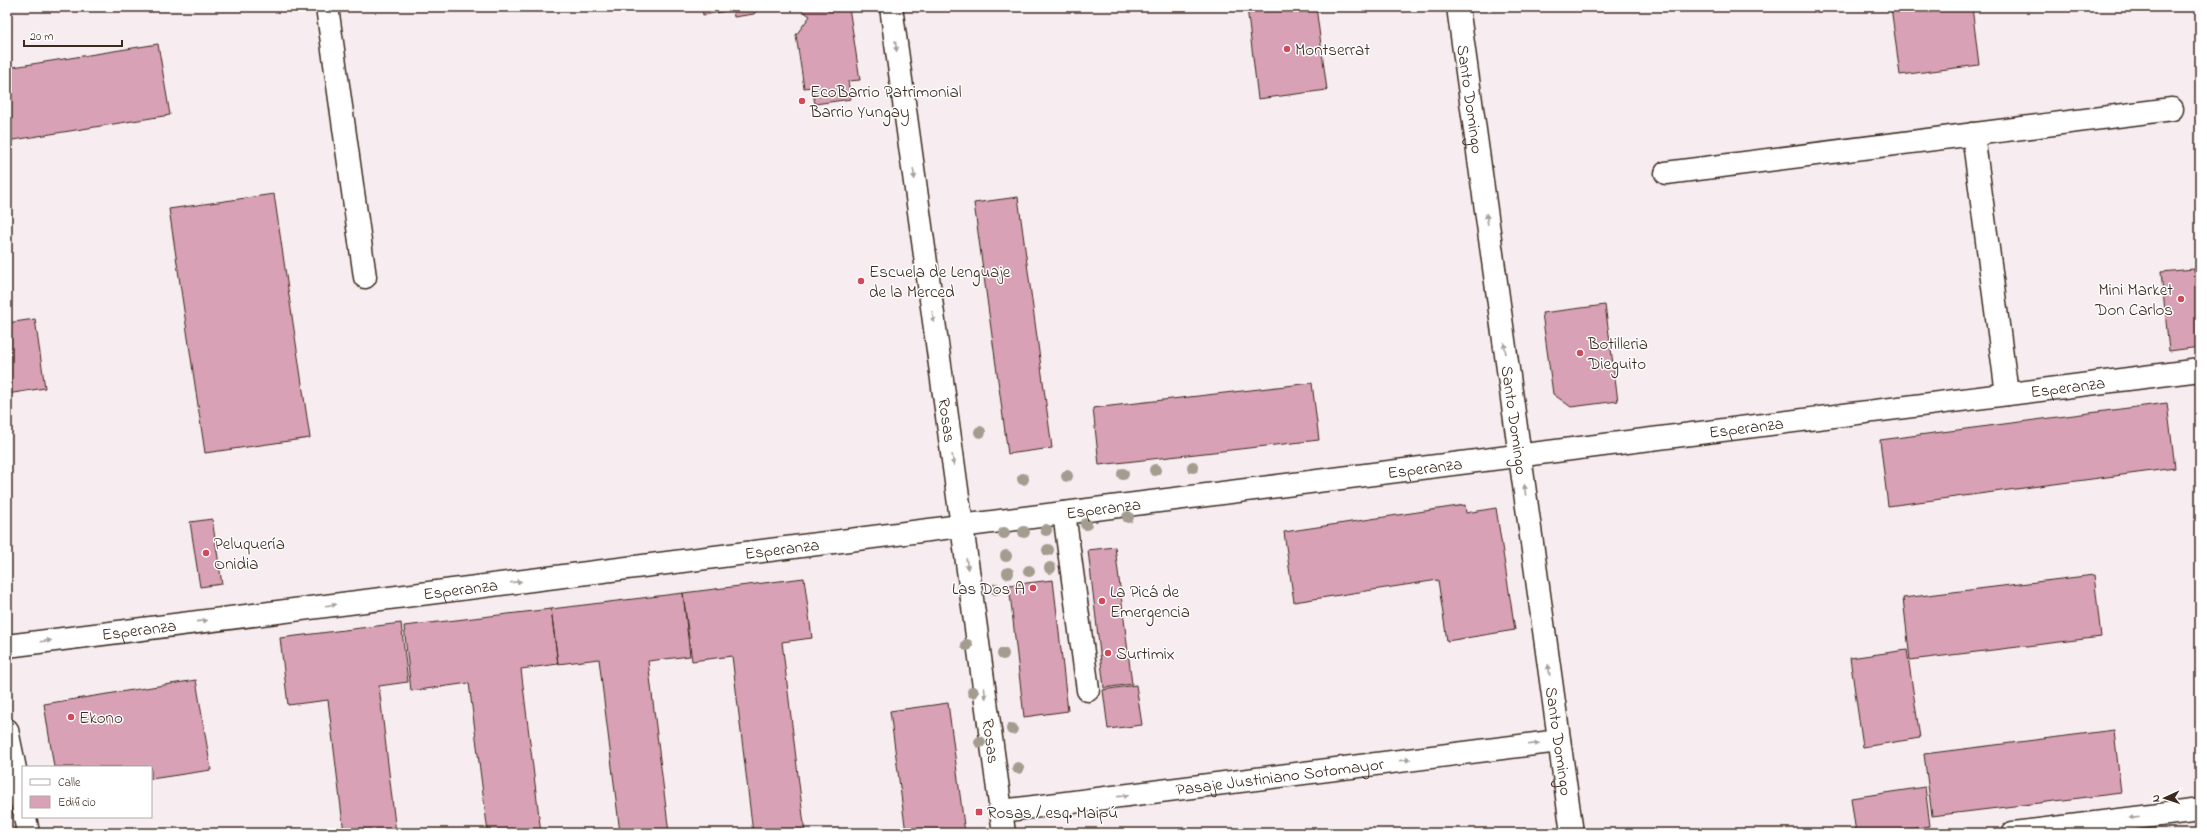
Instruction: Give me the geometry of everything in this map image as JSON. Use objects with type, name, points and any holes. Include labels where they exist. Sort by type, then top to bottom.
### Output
[{"type":"street","points":[[327,7],[365,277]]},
{"type":"street","name":"Rosas","points":[[891,7],[1004,833]]},
{"type":"street","name":"Santo Domingo","points":[[1458,7],[1572,833]]},
{"type":"street","points":[[1666,173],[2172,109]]},
{"type":"street","points":[[1973,134],[2007,394]]},
{"type":"street","name":"Esperanza","points":[[7,646],[2200,370]]},
{"type":"street","points":[[1064,513],[1088,690]]},
{"type":"street","points":[[7,730],[22,803]]},
{"type":"street","name":"Pasaje Justiniano Sotomayor","points":[[1001,811],[1559,741]]},
{"type":"street","points":[[2013,833],[2200,810]]},
{"type":"street","points":[[25,818],[28,833]]},
{"type":"building","points":[[678,7],[759,7],[754,14],[734,17],[733,10],[703,15],[702,8],[678,11]]},
{"type":"building","points":[[797,7],[849,7],[860,80],[848,81],[851,99],[815,104],[812,87],[804,88],[796,35],[810,16]]},
{"type":"building","name":"Montserrat","points":[[1247,7],[1316,7],[1327,90],[1258,99]]},
{"type":"building","points":[[1891,7],[1972,7],[1979,65],[1900,75]]},
{"type":"building","points":[[158,44],[170,115],[7,141],[7,68]]},
{"type":"building","points":[[274,194],[310,438],[205,453],[169,209]]},
{"type":"building","points":[[1018,197],[1052,448],[1008,454],[974,203]]},
{"type":"building","name":"Mini Market Don Carlos","points":[[2194,269],[2200,326],[2200,347],[2169,351],[2161,272]]},
{"type":"building","name":"Botilleria Dieguito","points":[[1605,305],[1618,401],[1571,407],[1553,394],[1542,313]]},
{"type":"building","points":[[35,319],[45,388],[7,394],[7,323]]},
{"type":"building","points":[[1312,383],[1319,440],[1099,465],[1093,408]]},
{"type":"building","points":[[2167,403],[2175,468],[1888,506],[1880,440]]},
{"type":"building","points":[[1465,505],[1466,513],[1496,508],[1515,630],[1447,641],[1438,580],[1294,602],[1284,532]]},
{"type":"building","name":"Peluquería Onidia","points":[[212,519],[222,584],[200,587],[190,522]]},
{"type":"building","points":[[1115,547],[1132,684],[1104,688],[1088,550]]},
{"type":"building","points":[[2094,575],[2101,637],[1910,660],[1903,598]]},
{"type":"building","points":[[804,578],[812,638],[782,642],[805,833],[753,833],[732,656],[692,661],[683,593]]},
{"type":"building","points":[[1053,580],[1068,711],[1024,717],[1009,585]]},
{"type":"building","points":[[683,593],[690,656],[648,661],[669,833],[620,833],[599,659],[558,664],[551,609]]},
{"type":"building","points":[[551,609],[558,664],[521,669],[541,833],[488,833],[469,683],[411,691],[404,626]]},
{"type":"building","points":[[401,623],[408,682],[379,686],[396,833],[344,833],[328,700],[288,705],[280,638]]},
{"type":"building","points":[[1907,650],[1920,738],[1863,747],[1850,658]]},
{"type":"building","points":[[196,680],[211,770],[152,779],[152,766],[54,766],[44,704]]},
{"type":"building","points":[[1136,685],[1142,725],[1108,729],[1103,690]]},
{"type":"building","points":[[948,703],[965,833],[906,833],[890,711]]},
{"type":"building","points":[[2114,730],[2121,793],[1932,816],[1924,754]]},
{"type":"building","points":[[1925,787],[1930,826],[1881,833],[1856,833],[1851,798]]},
{"type":"place","name":"Montserrat","points":[[1287,49]]},
{"type":"place","name":"EcoBarrio Patrimonial Barrio Yungay","points":[[802,101]]},
{"type":"place","name":"Escuela de Lenguaje de la Merced","points":[[861,281]]},
{"type":"place","name":"Mini Market Don Carlos","points":[[2181,299]]},
{"type":"place","name":"Botilleria Dieguito","points":[[1580,353]]},
{"type":"place","name":"Peluquería Onidia","points":[[206,553]]},
{"type":"place","name":"Las Dos A","points":[[1033,588]]},
{"type":"place","name":"La Picá de Emergencia","points":[[1102,601]]},
{"type":"place","name":"Surtimix","points":[[1108,653]]},
{"type":"place","name":"Ekono","points":[[71,717]]},
{"type":"place","name":"Rosas / esq. Maipú","points":[[979,812]]}]
